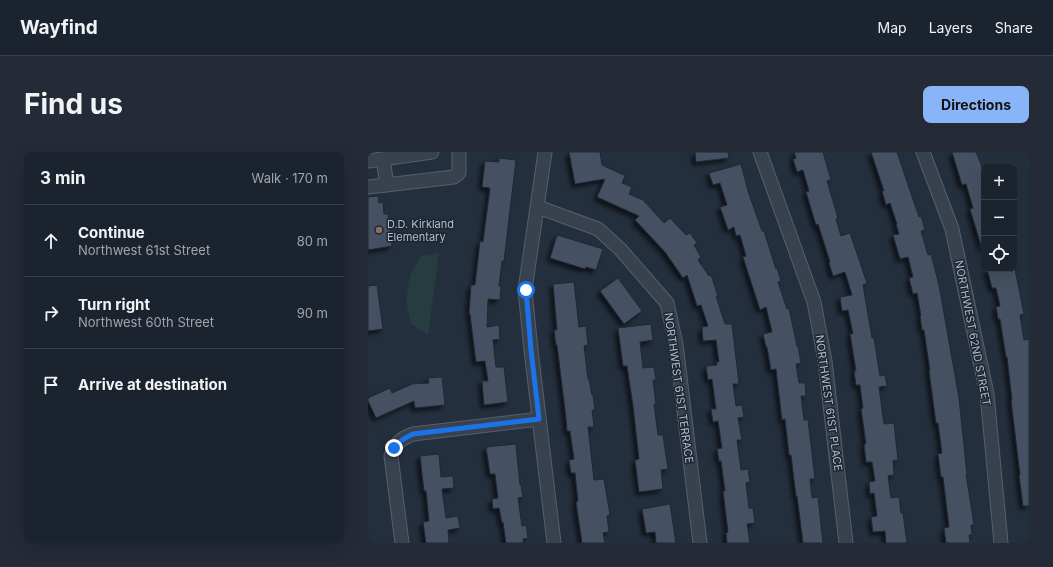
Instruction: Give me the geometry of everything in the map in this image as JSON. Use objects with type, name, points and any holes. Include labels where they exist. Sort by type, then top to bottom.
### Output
[{"type":"street","points":[[368,161],[384,159],[399,154],[432,152]]},
{"type":"street","points":[[368,187],[454,177],[459,174],[459,152]]},
{"type":"street","points":[[545,152],[526,290],[531,350],[554,543]]},
{"type":"street","name":"NORTHWEST 61ST PLACE","points":[[760,152],[814,302],[825,361],[846,543]]},
{"type":"street","name":"NORTHWEST 62ND STREET","points":[[923,152],[952,229],[987,394],[1001,543]]},
{"type":"street","points":[[384,159],[387,185]]},
{"type":"street","name":"NORTHWEST 61ST TERRACE","points":[[538,206],[598,229],[620,249],[667,303],[676,344],[700,543]]},
{"type":"street","points":[[402,543],[391,456],[398,442],[413,434],[539,419]]},
{"type":"green space","points":[[439,253],[428,335],[411,324],[406,301],[410,275],[421,256]]},
{"type":"building","points":[[569,152],[600,152],[602,165],[626,176],[622,183],[632,187],[629,194],[643,200],[664,223],[670,218],[686,235],[690,233],[697,243],[694,245],[701,257],[698,260],[709,276],[711,275],[725,324],[732,324],[739,384],[733,384],[736,406],[742,405],[744,417],[738,418],[742,440],[737,440],[741,470],[748,469],[750,482],[746,483],[749,508],[753,508],[755,523],[747,524],[750,543],[727,543],[726,533],[728,532],[723,491],[725,491],[721,461],[719,461],[717,449],[722,448],[718,421],[713,422],[711,409],[716,409],[712,379],[708,380],[706,366],[717,365],[716,362],[719,362],[716,340],[703,341],[702,327],[708,326],[701,305],[697,306],[687,275],[683,278],[665,252],[635,220],[639,216],[597,197],[605,179],[575,184]]},
{"type":"building","points":[[695,152],[728,152],[729,158],[696,162]]},
{"type":"building","points":[[794,152],[823,152],[831,180],[827,181],[838,218],[836,219],[841,236],[850,233],[867,283],[863,285],[872,338],[874,338],[880,376],[885,375],[887,386],[879,387],[884,424],[894,423],[898,460],[893,461],[894,475],[888,476],[891,498],[899,497],[907,543],[886,543],[885,531],[873,532],[871,517],[877,516],[874,493],[870,494],[869,482],[875,481],[872,462],[866,462],[864,444],[866,444],[861,409],[863,408],[860,385],[856,385],[854,371],[856,371],[850,334],[853,334],[848,310],[842,311],[840,297],[852,295],[845,272],[833,276],[818,224],[816,225],[806,192],[809,191],[803,170],[797,172],[793,159],[796,158]]},
{"type":"building","points":[[871,152],[897,152],[919,217],[921,216],[925,230],[921,231],[928,255],[931,254],[939,285],[959,398],[966,474],[974,525],[971,525],[972,535],[969,535],[970,543],[946,543],[944,528],[949,527],[943,477],[941,477],[938,454],[942,453],[938,423],[936,423],[930,371],[917,293],[913,294],[909,278],[913,277],[908,257],[900,259],[893,235],[899,234],[897,224],[890,203],[886,205],[882,191],[884,191]]},
{"type":"building","points":[[952,152],[976,152],[981,164],[981,246],[970,209],[973,208],[966,184],[962,185]]},
{"type":"building","points":[[499,158],[516,160],[504,261],[502,261],[499,286],[501,287],[500,300],[488,299],[487,327],[499,325],[500,339],[493,340],[496,367],[504,367],[508,402],[484,405],[482,381],[488,381],[485,361],[476,362],[469,314],[471,285],[475,285],[480,241],[483,242],[490,188],[482,187],[485,161],[499,162]]},
{"type":"building","points":[[741,164],[748,191],[762,231],[764,231],[776,269],[777,268],[781,281],[778,282],[787,309],[789,308],[798,346],[801,363],[796,364],[799,383],[805,383],[806,396],[801,396],[804,420],[808,420],[815,479],[810,479],[812,498],[818,497],[823,543],[803,543],[791,455],[789,455],[785,419],[782,420],[776,369],[771,370],[763,334],[772,332],[766,307],[760,310],[743,257],[746,256],[740,235],[736,236],[734,227],[728,230],[720,207],[727,205],[720,183],[713,185],[709,173]]},
{"type":"building","name":"D.D. Kirkland Elementary","points":[[378,196],[379,203],[383,202],[384,214],[388,214],[392,246],[368,250],[368,197]]},
{"type":"building","points":[[557,235],[603,249],[596,270],[586,267],[585,269],[550,258]]},
{"type":"building","points":[[988,272],[1016,272],[1024,314],[1020,315],[1024,340],[1029,339],[1029,506],[1023,506],[1007,357],[1000,319],[998,319],[996,307],[1000,306],[996,288],[992,288]]},
{"type":"building","points":[[618,278],[642,311],[624,324],[600,291]]},
{"type":"building","points":[[574,282],[579,327],[586,326],[588,345],[584,346],[588,379],[593,395],[595,410],[592,410],[594,427],[588,427],[594,480],[604,479],[610,515],[607,516],[609,532],[603,533],[605,543],[582,543],[576,502],[578,501],[575,473],[571,473],[569,460],[574,459],[570,431],[567,431],[554,330],[557,330],[553,284]]},
{"type":"building","points":[[377,285],[383,329],[368,331],[368,286]]},
{"type":"building","points":[[651,324],[653,340],[640,342],[643,368],[654,367],[656,380],[653,380],[656,404],[654,404],[658,435],[663,435],[668,469],[661,470],[663,489],[639,492],[635,460],[639,459],[633,406],[627,366],[623,366],[618,328]]},
{"type":"building","points":[[442,377],[445,405],[415,408],[414,401],[376,418],[368,401],[368,398],[390,388],[392,393],[412,384],[429,383],[428,378]]},
{"type":"building","points":[[516,444],[520,485],[523,497],[518,498],[522,526],[526,525],[528,538],[523,539],[523,543],[506,543],[499,508],[493,509],[492,499],[498,498],[495,474],[490,474],[486,447]]},
{"type":"building","points":[[439,454],[441,477],[453,476],[454,488],[442,489],[446,518],[458,516],[460,528],[448,530],[449,543],[426,543],[423,522],[429,521],[420,456]]},
{"type":"building","points":[[670,504],[676,543],[656,543],[655,532],[646,533],[642,509]]},
{"type":"place","name":"D.D. Kirkland Elementary","points":[[379,230]]},
{"type":"route","points":[[394,448],[398,442],[413,434],[539,419],[526,290]]}]
